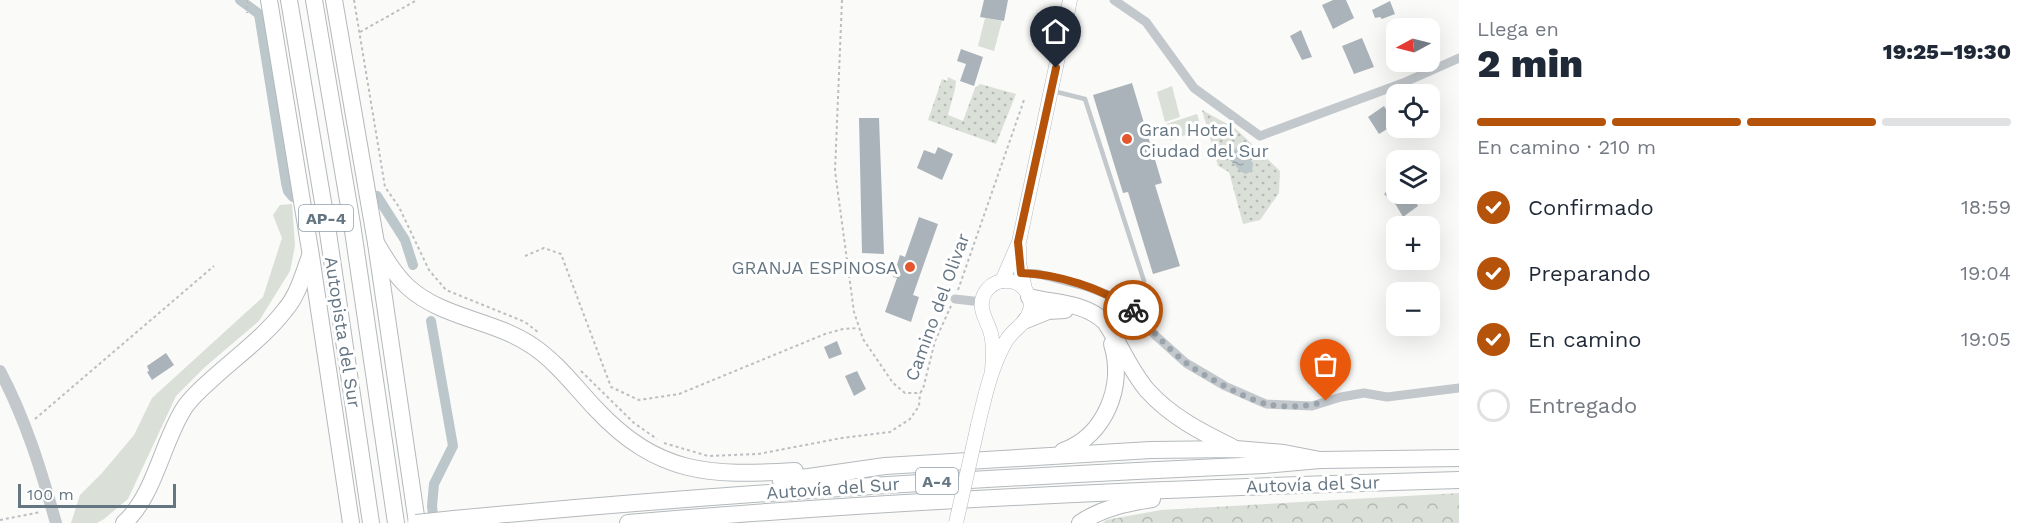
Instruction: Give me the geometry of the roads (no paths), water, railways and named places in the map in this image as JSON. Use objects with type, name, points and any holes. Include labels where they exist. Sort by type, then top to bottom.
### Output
[{"type":"highway","points":[[269,0],[311,256],[351,523]]},
{"type":"highway","name":"Autopista del Sur","points":[[289,0],[327,226],[371,523]]},
{"type":"highway","name":"Autopista del Sur","points":[[314,0],[352,224],[396,523]]},
{"type":"highway","points":[[334,0],[376,243],[417,523]]},
{"type":"highway","points":[[376,243],[393,269],[423,298],[493,326],[533,346],[610,424],[633,443],[656,457],[680,466],[708,472],[738,474],[814,470],[838,472]]},
{"type":"highway","points":[[124,523],[142,500],[184,407],[287,309],[301,284],[311,256]]},
{"type":"highway","points":[[1027,293],[1053,303],[1075,305],[1096,314],[1105,322],[1146,389],[1160,403],[1196,428],[1236,449]]},
{"type":"highway","points":[[1021,324],[1037,315],[1057,310],[1085,314],[1101,326],[1115,354],[1116,381],[1104,418],[1079,443],[1053,455]]},
{"type":"highway","points":[[635,503],[694,490],[798,479],[885,466],[1053,455],[1236,449],[1284,453],[1320,460]]},
{"type":"highway","name":"A-4","points":[[1320,460],[1459,458]]},
{"type":"highway","name":"Autovía del Sur","points":[[417,523],[635,503],[904,483],[1264,465],[1320,460]]},
{"type":"highway","name":"Autovía del Sur","points":[[628,523],[893,504],[1249,486],[1459,480]]},
{"type":"highway","points":[[1080,523],[1104,510],[1122,504],[1152,499],[1193,498],[1249,486]]},
{"type":"main road","points":[[1002,281],[1018,242],[1070,0]]},
{"type":"main road","points":[[956,523],[992,371],[1007,338],[1029,313],[1018,242]]},
{"type":"main road","points":[[992,371],[991,334],[982,302],[988,288],[1002,281],[1014,282],[1027,293]]},
{"type":"main road","points":[[986,319],[997,328],[1009,329],[1021,324]]},
{"type":"street","points":[[1114,0],[1146,22],[1194,88],[1260,136],[1403,83],[1459,58]]},
{"type":"street","points":[[1021,273],[1039,273],[1088,286],[1116,298],[1134,311],[1156,336],[1186,363],[1225,386],[1266,404],[1312,406],[1341,397],[1365,393],[1387,397],[1459,388]]},
{"type":"street","points":[[955,299],[982,302]]},
{"type":"street","points":[[0,371],[19,406],[56,523]]},
{"type":"lane","points":[[1051,91],[1085,99],[1144,281]]},
{"type":"water","points":[[1242,142],[1248,144],[1249,159],[1253,163],[1252,171],[1246,174],[1230,160],[1230,155]]},
{"type":"waterway","points":[[240,0],[259,14],[286,183],[293,197]]},
{"type":"waterway","points":[[377,196],[405,240],[413,265]]},
{"type":"waterway","points":[[431,321],[453,446],[434,484],[432,506],[434,523]]},
{"type":"place","name":"Gran Hotel Ciudad del Sur","points":[[1127,139]]},
{"type":"place","name":"GRANJA ESPINOSA","points":[[910,267]]}]
